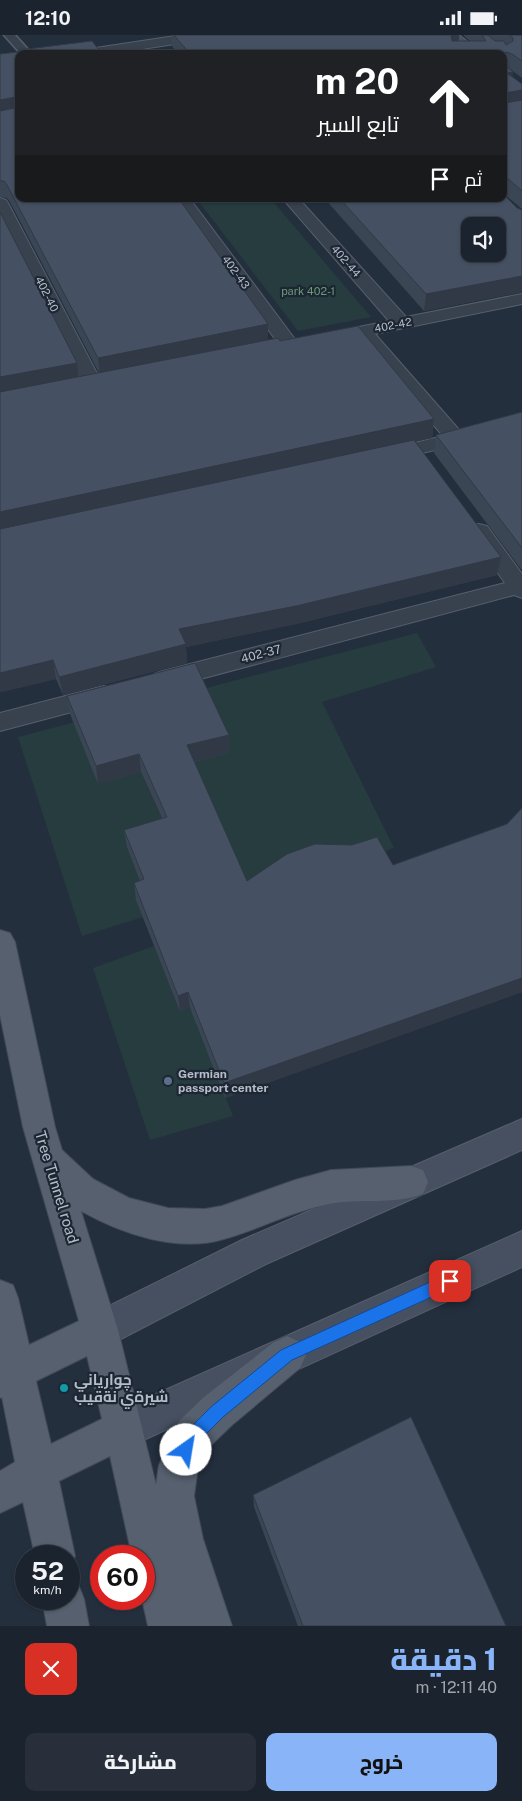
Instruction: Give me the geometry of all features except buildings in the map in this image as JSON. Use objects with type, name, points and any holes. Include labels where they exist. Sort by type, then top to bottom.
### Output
[{"type":"main road","points":[[451,35],[472,50]]},
{"type":"main road","name":"Tree Tunnel road","points":[[0,942],[39,1127],[100,1330],[169,1626]]},
{"type":"main road","points":[[7,1376],[254,1252],[522,1134]]},
{"type":"main road","points":[[49,1159],[80,1191],[125,1215],[164,1225],[221,1224],[306,1192],[344,1184],[411,1182]]},
{"type":"main road","points":[[0,1493],[38,1471],[123,1429],[522,1249]]},
{"type":"main road","points":[[0,1298],[7,1376],[38,1471],[53,1545]]},
{"type":"main road","points":[[211,1626],[183,1539],[174,1496],[179,1465],[193,1435],[218,1411],[287,1355]]},
{"type":"main road","points":[[65,1610],[68,1626]]},
{"type":"street","points":[[136,50],[207,35]]},
{"type":"street","name":"402-40","points":[[3,196],[93,385]]},
{"type":"street","name":"402-43","points":[[184,202],[290,346]]},
{"type":"street","name":"402-44","points":[[294,202],[401,323]]},
{"type":"street","name":"402-42","points":[[271,349],[522,299]]},
{"type":"street","points":[[362,331],[457,440]]},
{"type":"street","points":[[74,389],[112,381]]},
{"type":"street","points":[[370,459],[424,456],[457,440],[522,423]]},
{"type":"street","points":[[469,518],[521,588]]},
{"type":"street","name":"402-37","points":[[0,722],[521,588]]},
{"type":"lane","points":[[9,35],[24,50]]},
{"type":"green space","name":"park 402-1","points":[[199,202],[274,202],[371,317],[298,331]]},
{"type":"green space","points":[[417,633],[436,667],[322,702],[394,848],[375,855],[298,954],[141,772],[169,834],[146,897],[143,917],[82,936],[18,737]]},
{"type":"green space","points":[[154,946],[180,1012],[201,1004],[196,1024],[233,1116],[150,1140],[93,968]]},
{"type":"place","name":"Germian passport center","points":[[168,1081]]},
{"type":"place","name":"چوارياني شيرةي نةقيب","points":[[64,1388]]},
{"type":"route","points":[[186,1450],[193,1435],[218,1411],[287,1355],[450,1281]]}]
